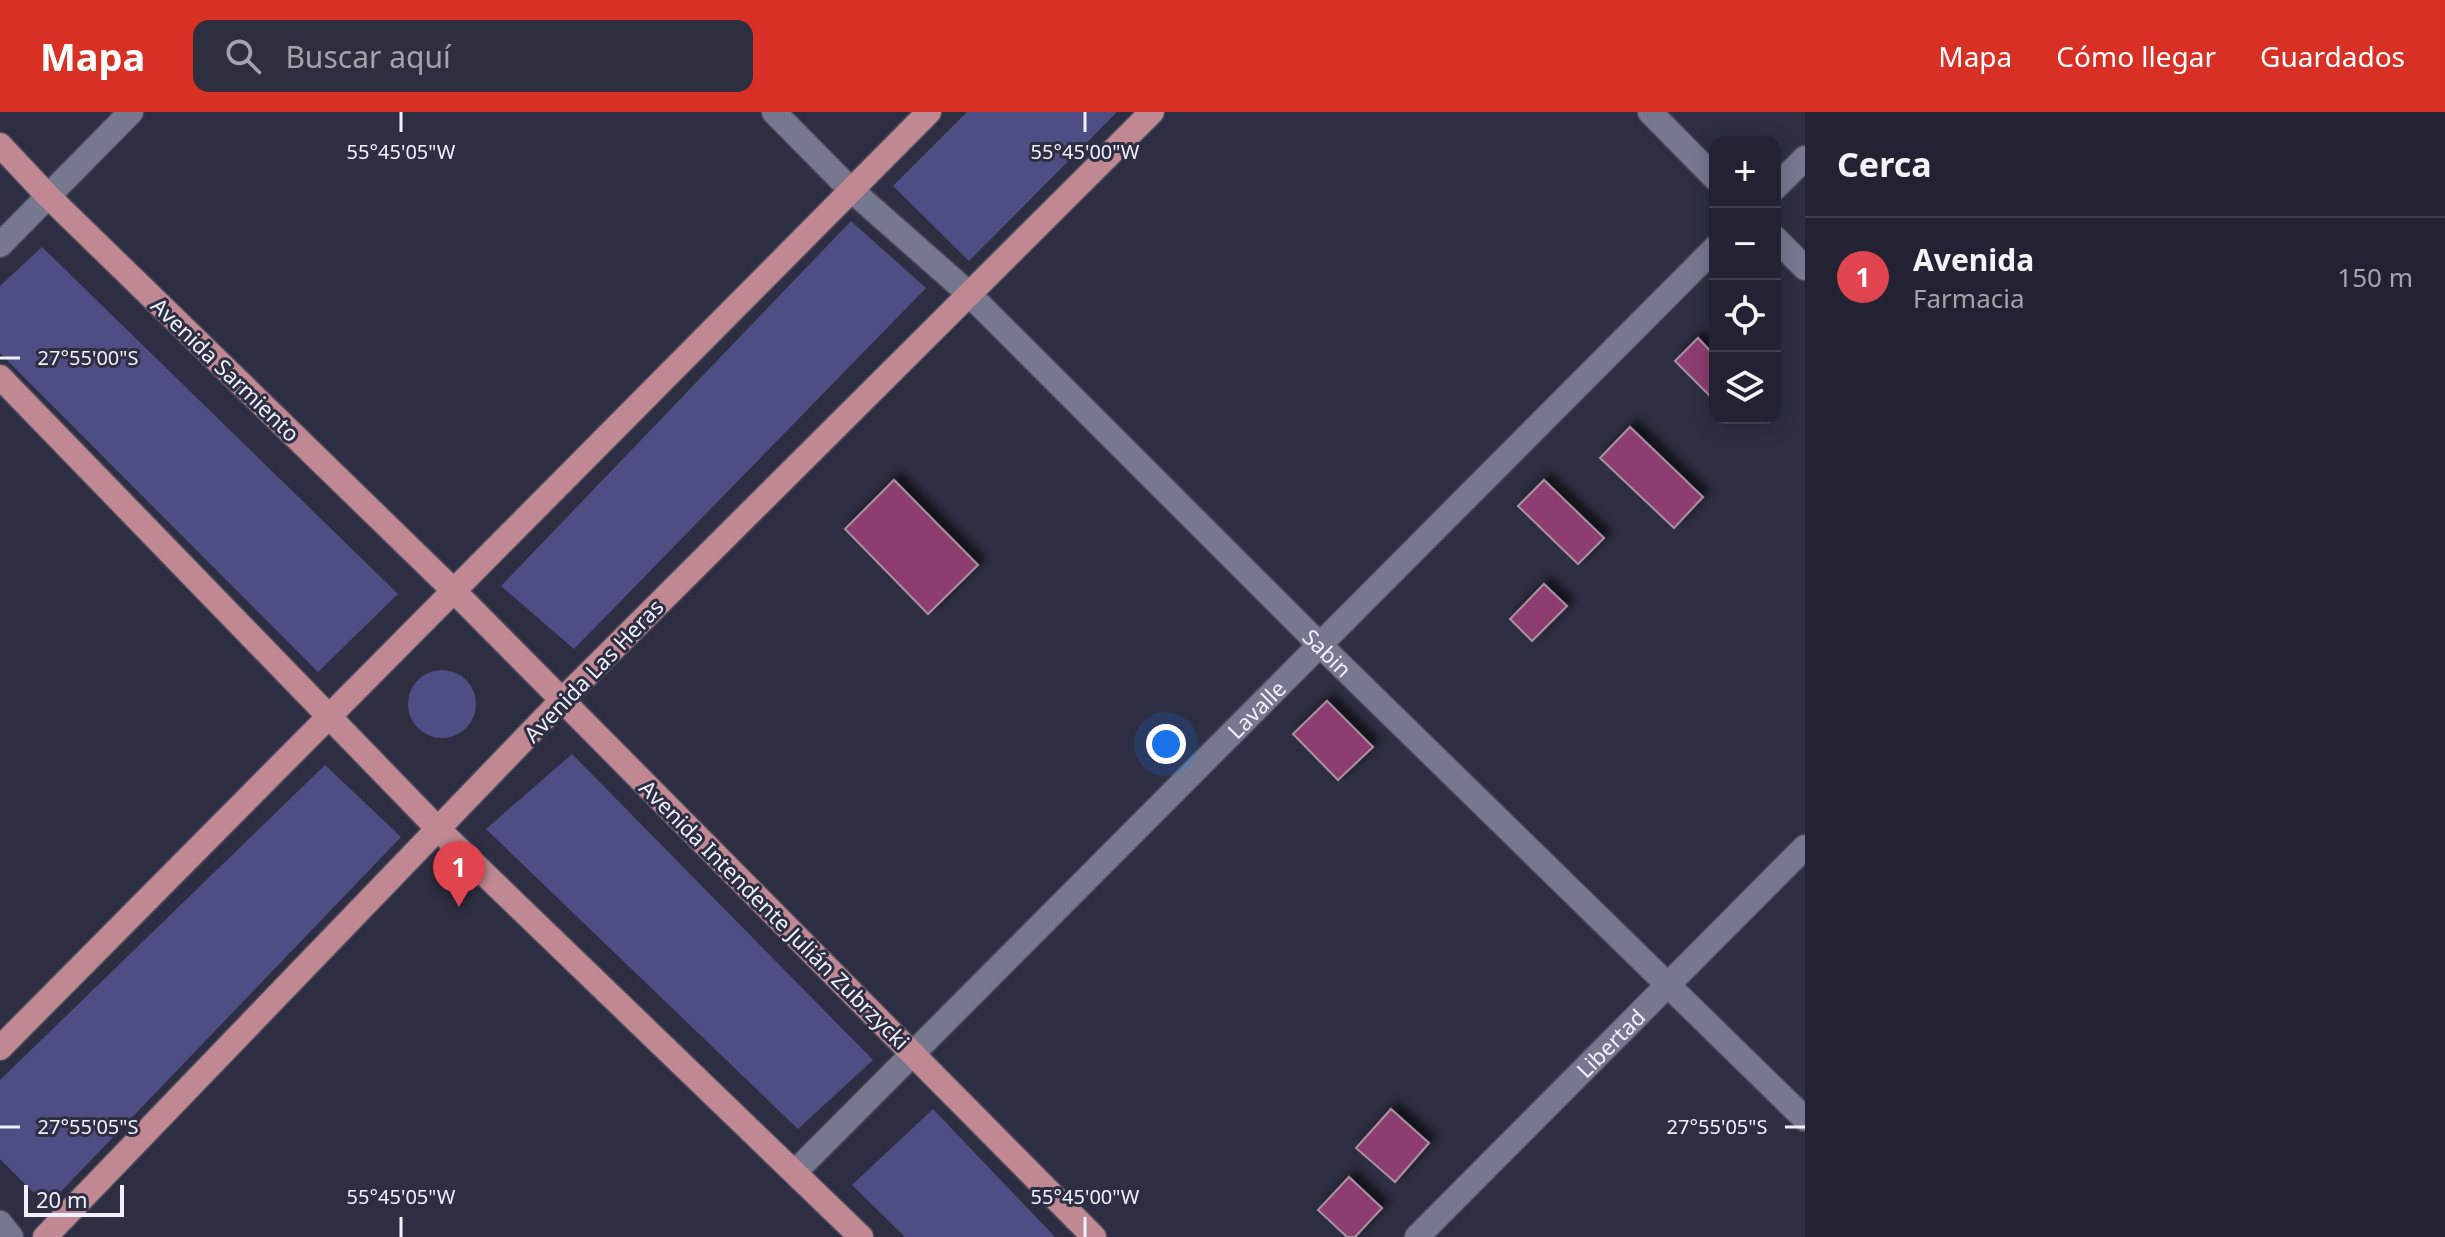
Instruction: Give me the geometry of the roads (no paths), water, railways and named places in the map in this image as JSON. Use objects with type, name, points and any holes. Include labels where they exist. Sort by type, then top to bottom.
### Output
[{"type":"main road","points":[[0,1048],[849,188],[929,112]]},
{"type":"main road","name":"Avenida Las Heras","points":[[45,1237],[562,700],[967,292],[1152,112]]},
{"type":"main road","name":"Avenida Sarmiento","points":[[0,145],[47,195],[454,591]]},
{"type":"main road","points":[[0,377],[439,830],[861,1237]]},
{"type":"main road","name":"Avenida Intendente Julián Zubrzycki","points":[[454,591],[1094,1237]]},
{"type":"street","points":[[0,245],[131,112]]},
{"type":"street","name":"Sabin","points":[[774,112],[849,188],[967,292],[1318,643],[1805,1119]]},
{"type":"street","points":[[1650,112],[1709,172]]},
{"type":"street","points":[[1781,182],[1805,158]]},
{"type":"street","points":[[1781,244],[1805,268]]},
{"type":"street","name":"Lavalle","points":[[796,1171],[1318,643],[1709,254]]},
{"type":"street","name":"Libertad","points":[[1417,1237],[1805,847]]},
{"type":"street","points":[[0,1223],[11,1237]]},
{"type":"place","name":"Avenida","points":[[459,907]]}]
